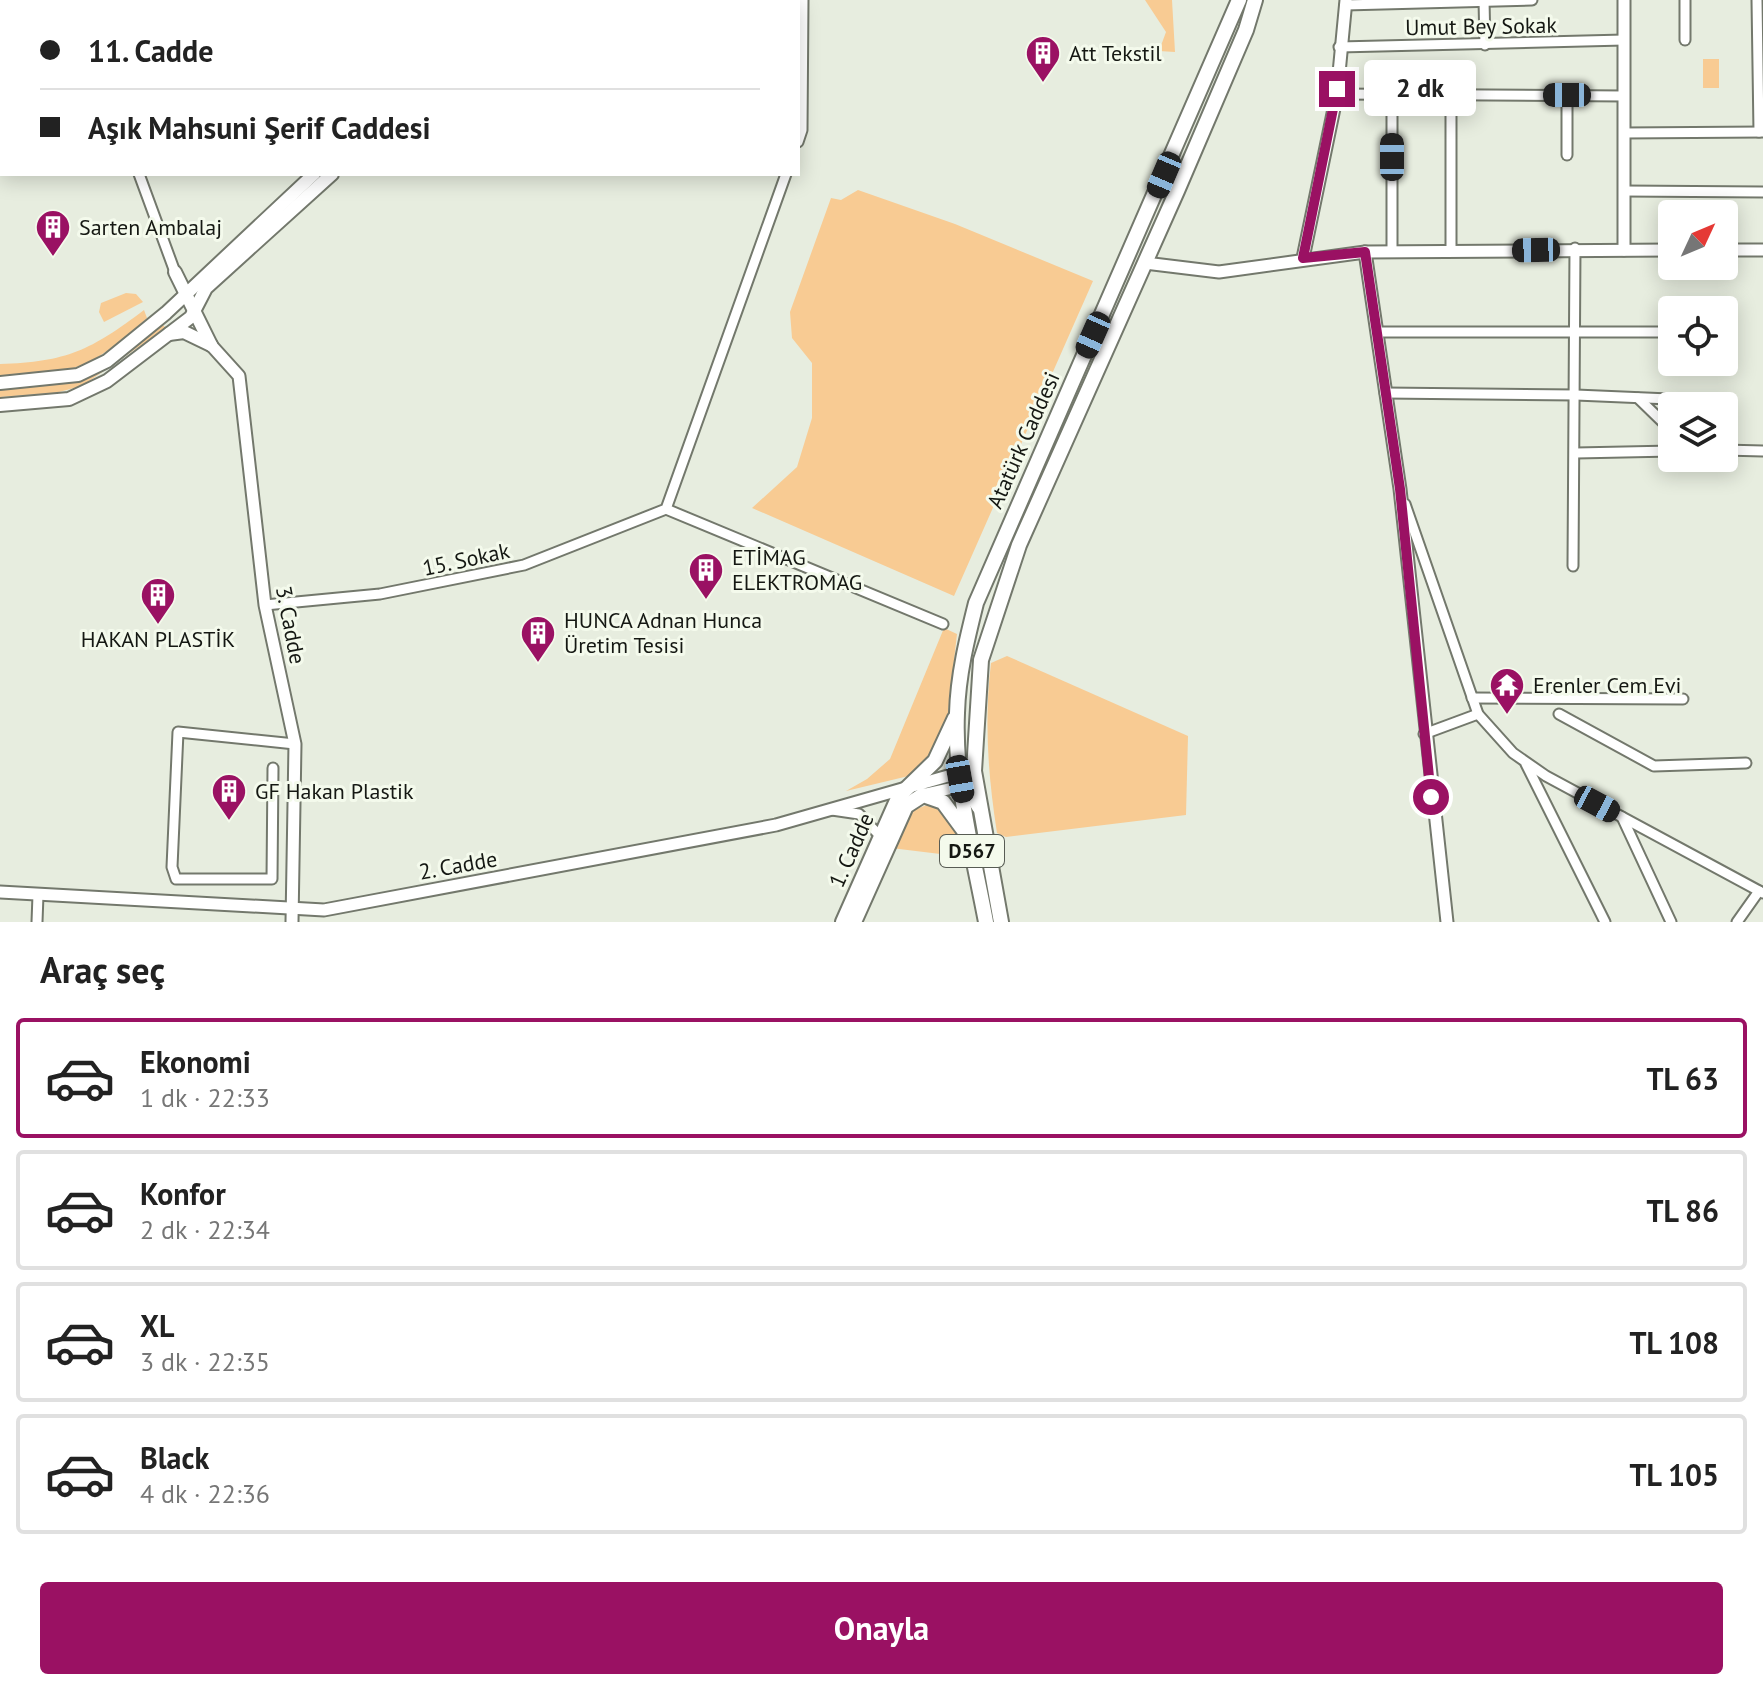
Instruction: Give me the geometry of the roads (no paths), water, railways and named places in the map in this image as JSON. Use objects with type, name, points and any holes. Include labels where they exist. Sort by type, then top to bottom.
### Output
[{"type":"main road","name":"D567","points":[[1001,922],[978,808],[974,771],[981,660],[1019,545],[1258,0]]},
{"type":"main road","name":"Atatürk Caddesi","points":[[960,779],[957,713],[964,652],[976,603],[1237,5]]},
{"type":"main road","points":[[0,383],[64,378],[87,372],[166,313],[312,176]]},
{"type":"main road","points":[[0,405],[58,401],[84,393],[107,381],[178,327],[196,310],[206,288],[330,176]]},
{"type":"main road","points":[[175,272],[201,278]]},
{"type":"main road","points":[[175,272],[211,345]]},
{"type":"main road","points":[[166,313],[178,327]]},
{"type":"main road","points":[[166,335],[184,332],[211,345]]},
{"type":"main road","points":[[897,798],[919,789],[957,713]]},
{"type":"main road","name":"D567","points":[[960,779],[986,922]]},
{"type":"main road","points":[[919,789],[943,802],[970,838]]},
{"type":"main road","name":"1. Cadde","points":[[843,922],[897,798]]},
{"type":"main road","name":"1. Cadde","points":[[854,922],[897,798]]},
{"type":"street","points":[[800,136],[803,0]]},
{"type":"street","points":[[1303,258],[1337,94],[1345,2],[1532,0]]},
{"type":"street","points":[[1624,0],[1624,250]]},
{"type":"street","points":[[1685,0],[1685,40]]},
{"type":"street","points":[[1624,133],[1761,132],[1757,0]]},
{"type":"street","points":[[1484,1],[1485,45]]},
{"type":"street","name":"Umut Bey Sokak","points":[[1339,47],[1624,40]]},
{"type":"street","points":[[1337,94],[1624,96]]},
{"type":"street","points":[[1392,94],[1392,252]]},
{"type":"street","points":[[1451,94],[1451,251]]},
{"type":"street","points":[[1567,95],[1567,155]]},
{"type":"street","points":[[140,176],[175,272]]},
{"type":"street","points":[[785,176],[666,509],[943,624]]},
{"type":"street","points":[[1624,191],[1763,192]]},
{"type":"street","points":[[1145,263],[1219,272],[1303,258],[1365,252],[1575,248],[1658,250]]},
{"type":"street","points":[[1573,566],[1575,248]]},
{"type":"street","points":[[1738,250],[1763,250]]},
{"type":"street","points":[[1365,252],[1400,489],[1424,734],[1447,922]]},
{"type":"street","points":[[1378,332],[1658,332]]},
{"type":"street","name":"3. Cadde","points":[[211,345],[239,376],[265,605],[295,744],[293,916]]},
{"type":"street","points":[[1385,393],[1658,399]]},
{"type":"street","points":[[1638,398],[1658,417]]},
{"type":"street","points":[[1738,450],[1763,451]]},
{"type":"street","points":[[1576,453],[1658,451]]},
{"type":"street","points":[[1400,489],[1478,714],[1525,763],[1761,892],[1737,922]]},
{"type":"street","name":"15. Sokak","points":[[265,605],[380,594],[524,565],[666,509]]},
{"type":"street","points":[[1472,698],[1683,699]]},
{"type":"street","points":[[1424,734],[1478,714]]},
{"type":"street","points":[[1559,714],[1654,766],[1746,763]]},
{"type":"street","points":[[273,768],[272,879],[176,879],[172,867],[178,732],[295,744]]},
{"type":"street","points":[[1525,763],[1605,922]]},
{"type":"street","points":[[919,789],[948,776],[960,779],[974,771]]},
{"type":"street","points":[[960,779],[978,808]]},
{"type":"street","name":"2. Cadde","points":[[0,892],[293,916],[663,848],[897,798]]},
{"type":"street","points":[[832,810],[859,814],[881,837]]},
{"type":"street","points":[[1622,817],[1671,922]]},
{"type":"street","points":[[37,922],[38,895]]},
{"type":"place","name":"Att Tekstil","points":[[1043,84]]},
{"type":"place","name":"Sarten Ambalaj","points":[[53,258]]},
{"type":"place","name":"ETİMAG ELEKTROMAG","points":[[706,601]]},
{"type":"place","name":"HAKAN PLASTİK","points":[[158,626]]},
{"type":"place","name":"HUNCA Adnan Hunca Üretim Tesisi","points":[[538,664]]},
{"type":"place","name":"Erenler Cem Evi","points":[[1507,716]]},
{"type":"place","name":"GF Hakan Plastik","points":[[229,822]]}]
